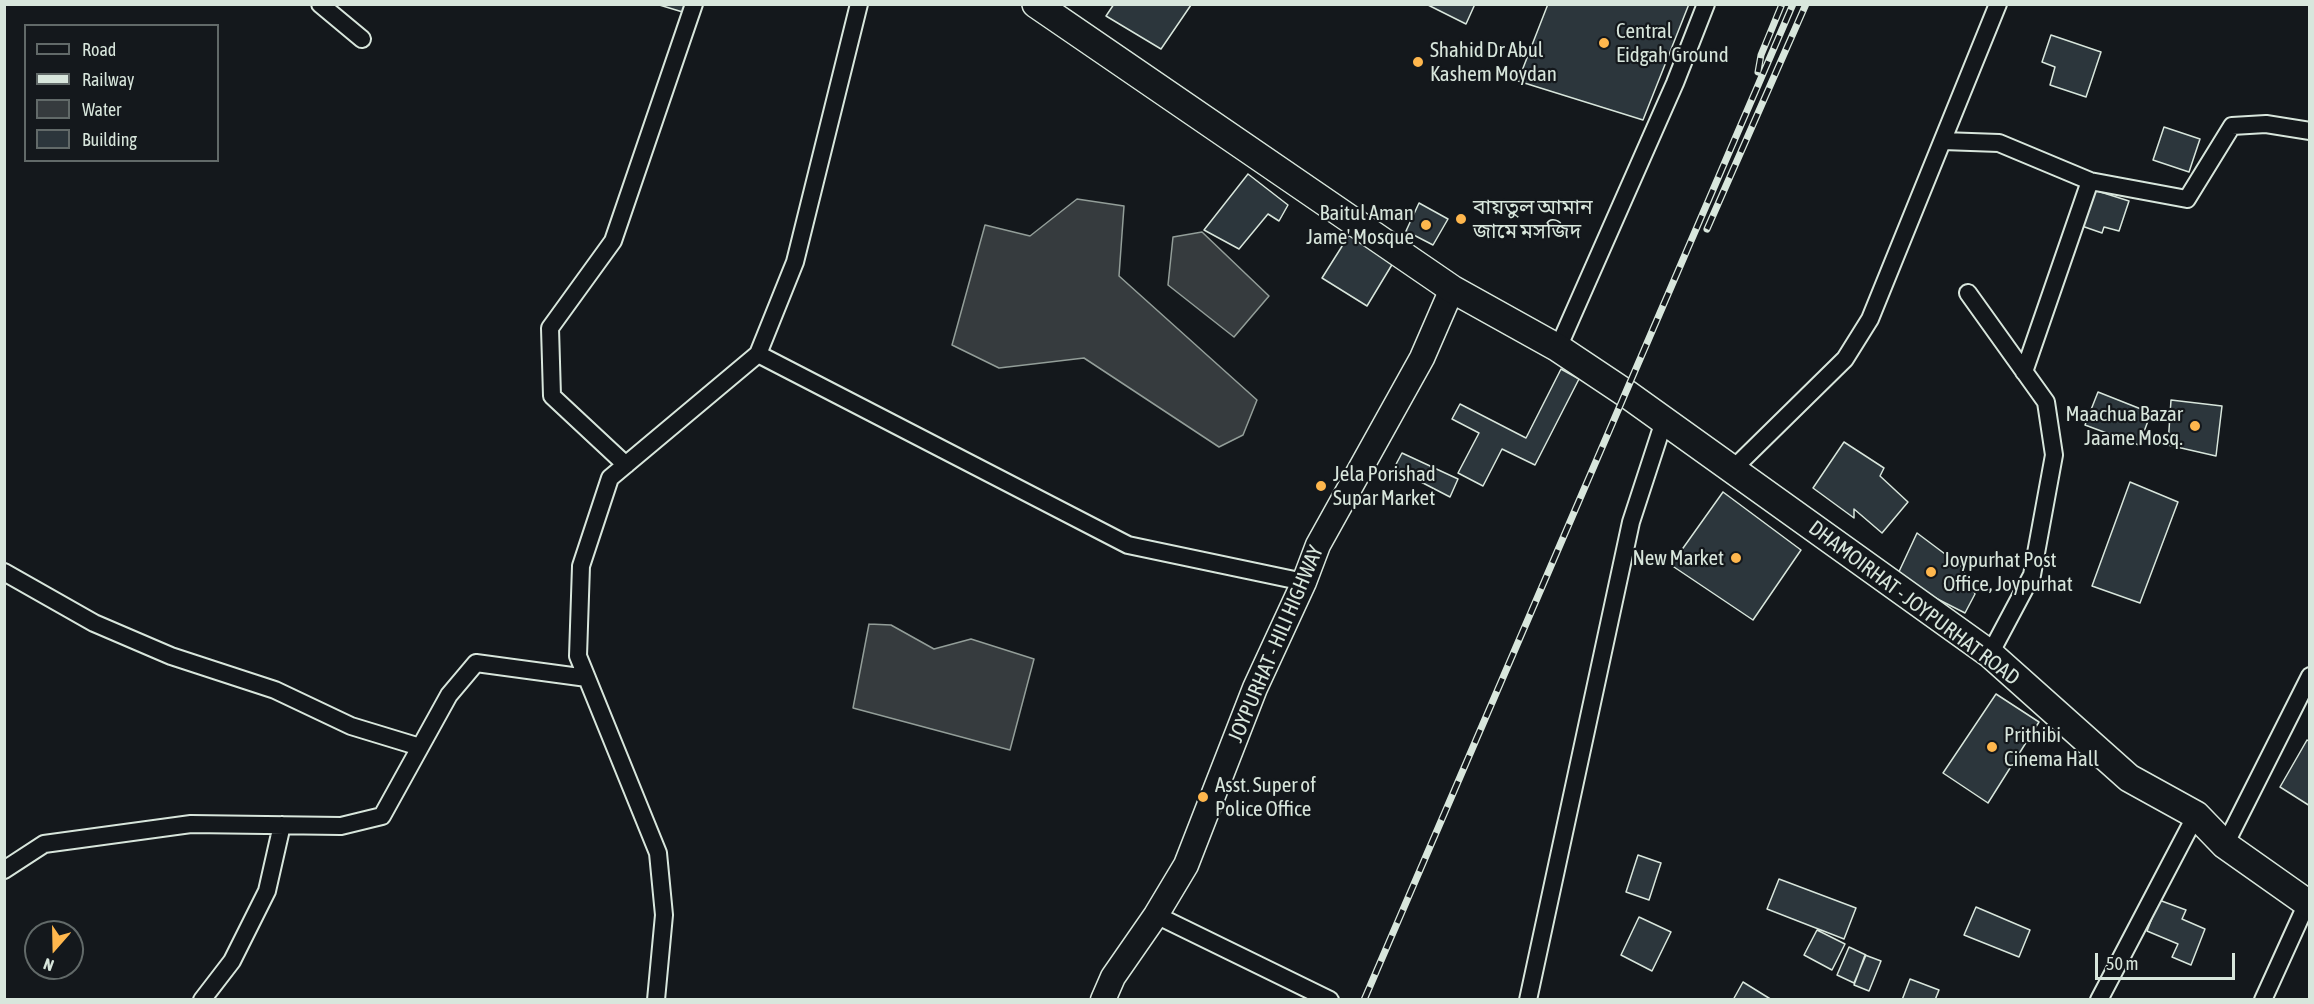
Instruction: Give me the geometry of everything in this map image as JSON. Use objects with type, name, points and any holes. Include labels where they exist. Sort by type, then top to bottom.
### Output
[{"type":"main road","name":"DHAMOIRHAT - JOYPURHAT ROAD","points":[[1036,4],[1452,289],[1558,348],[1626,394],[1990,654],[2129,778],[2196,814],[2225,845],[2308,904]]},
{"type":"main road","name":"JOYPURHAT - HILI HIGHWAY","points":[[1103,999],[1113,977],[1156,915],[1186,865],[1255,688],[1304,582],[1317,545],[1422,358],[1452,289]]},
{"type":"street","points":[[320,4],[362,39]]},
{"type":"street","points":[[626,465],[552,396],[550,328],[613,241],[694,4]]},
{"type":"street","points":[[656,999],[664,915],[658,853],[578,656],[581,566],[610,478],[758,354],[795,261],[859,4]]},
{"type":"street","points":[[1558,348],[1675,84],[1706,4]]},
{"type":"street","points":[[1732,470],[1845,359],[1870,319],[1998,4]]},
{"type":"street","points":[[1943,141],[1999,143],[2090,181],[2187,199],[2232,126],[2266,124],[2310,130]]},
{"type":"street","points":[[2024,372],[2090,181]]},
{"type":"street","points":[[1968,293],[2046,402],[2054,455],[2032,575],[1990,654]]},
{"type":"street","points":[[758,354],[1128,545],[1304,582]]},
{"type":"street","points":[[1528,999],[1630,522],[1664,421]]},
{"type":"street","points":[[4,572],[94,624],[171,656],[275,690],[351,726],[420,747]]},
{"type":"street","points":[[4,870],[44,844],[191,824],[341,826],[382,816],[449,694],[476,663],[587,678]]},
{"type":"street","points":[[2225,845],[2310,676]]},
{"type":"street","points":[[2099,999],[2196,814]]},
{"type":"street","points":[[202,999],[232,961],[267,891],[282,825]]},
{"type":"street","points":[[2263,999],[2308,904]]},
{"type":"street","points":[[1156,915],[1330,999]]},
{"type":"water","points":[[1077,199],[1124,206],[1119,276],[1257,400],[1243,435],[1219,447],[1084,358],[999,368],[952,345],[985,225],[1030,236]]},
{"type":"water","points":[[1202,232],[1269,296],[1234,337],[1168,285],[1173,237]]},
{"type":"water","points":[[869,624],[891,625],[934,649],[971,639],[1034,659],[1010,750],[853,708]]},
{"type":"building","points":[[656,4],[688,4],[686,13]]},
{"type":"building","points":[[1114,4],[1191,5],[1161,49],[1106,16]]},
{"type":"building","points":[[1426,4],[1475,4],[1466,24]]},
{"type":"building","name":"Central Eidgah Ground","points":[[1548,4],[1689,4],[1643,120],[1518,81]]},
{"type":"building","points":[[2051,35],[2101,52],[2086,97],[2050,85],[2055,67],[2042,62]]},
{"type":"building","points":[[2164,127],[2200,139],[2189,172],[2153,160]]},
{"type":"building","points":[[1248,174],[1288,205],[1279,221],[1268,214],[1239,249],[1204,230]]},
{"type":"building","points":[[2091,189],[2129,201],[2119,231],[2104,227],[2102,233],[2079,225]]},
{"type":"building","name":"Baitul Aman Jame' Mosque","points":[[1419,203],[1448,219],[1433,245],[1406,231]]},
{"type":"building","points":[[1351,232],[1396,258],[1367,306],[1322,278]]},
{"type":"building","points":[[1561,369],[1579,379],[1535,465],[1502,449],[1483,486],[1458,473],[1479,433],[1452,419],[1460,404],[1526,438]]},
{"type":"building","points":[[2098,392],[2151,413],[2139,445],[2085,425]]},
{"type":"building","name":"Maachua Bazar Jaame Mosq.","points":[[2171,400],[2222,406],[2216,456],[2168,445]]},
{"type":"building","points":[[1844,442],[1884,468],[1880,476],[1908,502],[1882,533],[1854,509],[1854,518],[1813,488]]},
{"type":"building","points":[[1402,453],[1458,479],[1450,497],[1394,468]]},
{"type":"building","points":[[2130,482],[2178,502],[2140,603],[2092,586]]},
{"type":"building","name":"New Market","points":[[1723,492],[1801,550],[1753,620],[1671,565]]},
{"type":"building","name":"Joypurhat Post Office, Joypurhat","points":[[1917,533],[1961,566],[1975,594],[1965,613],[1896,578]]},
{"type":"building","name":"Prithibi Cinema Hall","points":[[1996,694],[2039,722],[1988,803],[1943,773]]},
{"type":"building","points":[[2307,740],[2310,742],[2310,806],[2280,787]]},
{"type":"building","points":[[1638,855],[1661,863],[1649,900],[1626,892]]},
{"type":"building","points":[[1779,879],[1856,908],[1844,939],[1767,909]]},
{"type":"building","points":[[2159,900],[2186,910],[2182,919],[2205,929],[2191,965],[2172,957],[2178,944],[2147,931]]},
{"type":"building","points":[[1976,907],[2030,930],[2019,957],[1964,935]]},
{"type":"building","points":[[1639,917],[1671,932],[1652,971],[1621,955]]},
{"type":"building","points":[[1817,930],[1845,944],[1832,970],[1804,955]]},
{"type":"building","points":[[1849,947],[1866,955],[1854,983],[1837,975]]},
{"type":"building","points":[[1865,955],[1881,961],[1869,991],[1854,985]]},
{"type":"building","points":[[1910,979],[1939,990],[1935,1000],[1902,1000]]},
{"type":"building","points":[[1743,982],[1772,1000],[1733,1000]]},
{"type":"railway","points":[[1758,72],[1761,55],[1782,4]]},
{"type":"railway","points":[[1364,1000],[1793,4]]},
{"type":"railway","points":[[1707,229],[1806,4]]},
{"type":"place","name":"Central Eidgah Ground","points":[[1604,43]]},
{"type":"place","name":"Shahid Dr Abul Kashem Moydan","points":[[1418,62]]},
{"type":"place","name":"বায়তুল আমান জামে মসজিদ","points":[[1461,219]]},
{"type":"place","name":"Baitul Aman Jame' Mosque","points":[[1426,225]]},
{"type":"place","name":"Maachua Bazar Jaame Mosq.","points":[[2195,426]]},
{"type":"place","name":"Jela Porishad Supar Market","points":[[1321,486]]},
{"type":"place","name":"New Market","points":[[1736,558]]},
{"type":"place","name":"Joypurhat Post Office, Joypurhat","points":[[1931,572]]},
{"type":"place","name":"Prithibi Cinema Hall","points":[[1992,747]]},
{"type":"place","name":"Asst. Super of Police Office","points":[[1203,797]]}]
